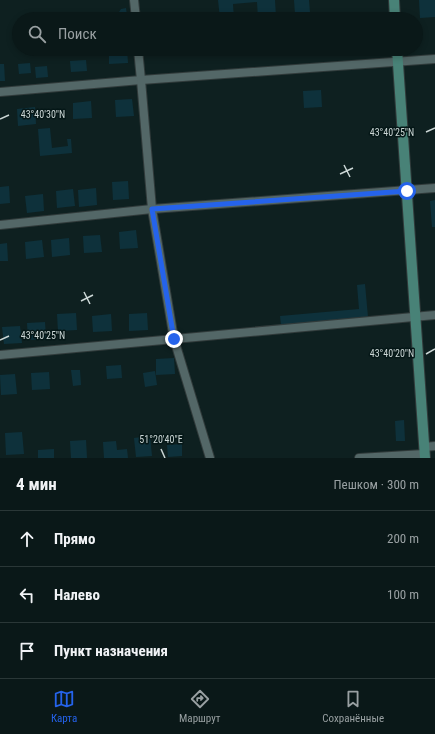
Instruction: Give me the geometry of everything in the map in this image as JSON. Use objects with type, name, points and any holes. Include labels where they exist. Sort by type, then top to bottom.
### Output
[{"type":"street","points":[[134,0],[135,12]]},
{"type":"street","points":[[394,0],[395,12]]},
{"type":"street","points":[[139,56],[152,209],[174,339],[210,458]]},
{"type":"street","points":[[398,56],[424,453]]},
{"type":"street","points":[[0,92],[141,80],[435,60]]},
{"type":"street","points":[[0,225],[152,209],[435,188]]},
{"type":"street","points":[[0,354],[435,315]]},
{"type":"street","points":[[359,458],[424,453],[435,446]]},
{"type":"building","points":[[218,0],[275,0],[276,12],[258,12],[257,2],[233,4],[234,12],[219,12]]},
{"type":"building","points":[[294,0],[309,0],[310,12],[295,12]]},
{"type":"building","points":[[419,0],[435,0],[435,17],[423,18],[423,12],[420,12]]},
{"type":"building","points":[[126,8],[126,12],[119,12],[121,9]]},
{"type":"building","points":[[109,56],[128,56],[128,63],[109,64]]},
{"type":"building","points":[[86,60],[87,71],[71,72],[70,61]]},
{"type":"building","points":[[30,63],[31,73],[19,74],[18,64]]},
{"type":"building","points":[[0,64],[4,64],[5,81],[0,81]]},
{"type":"building","points":[[47,66],[48,77],[36,78],[35,67]]},
{"type":"building","points":[[321,90],[322,107],[304,108],[303,91]]},
{"type":"building","points":[[132,99],[134,116],[116,117],[115,100]]},
{"type":"building","points":[[91,101],[92,118],[73,119],[73,103]]},
{"type":"building","points":[[35,107],[36,124],[18,126],[17,109]]},
{"type":"building","points":[[50,128],[52,148],[68,146],[67,139],[71,139],[72,153],[40,156],[38,129]]},
{"type":"building","points":[[128,181],[129,199],[113,200],[112,182]]},
{"type":"building","points":[[9,186],[10,203],[0,204],[0,187]]},
{"type":"building","points":[[96,188],[97,205],[79,207],[78,190]]},
{"type":"building","points":[[73,189],[75,206],[57,208],[56,191]]},
{"type":"building","points":[[43,194],[44,211],[27,213],[25,196]]},
{"type":"building","points":[[435,200],[435,227],[432,227],[430,201]]},
{"type":"building","points":[[136,230],[138,248],[120,249],[119,232]]},
{"type":"building","points":[[100,235],[102,252],[84,253],[83,236]]},
{"type":"building","points":[[69,238],[70,255],[52,257],[51,240]]},
{"type":"building","points":[[42,240],[44,257],[26,259],[25,242]]},
{"type":"building","points":[[7,243],[8,261],[0,261],[0,244]]},
{"type":"building","points":[[365,284],[368,317],[281,325],[280,316],[359,309],[357,285]]},
{"type":"building","points":[[76,313],[77,330],[58,331],[57,314]]},
{"type":"building","points":[[147,313],[148,330],[129,331],[129,314]]},
{"type":"building","points":[[111,314],[112,331],[93,332],[92,316]]},
{"type":"building","points":[[45,322],[46,339],[28,340],[27,323]]},
{"type":"building","points":[[20,326],[22,343],[4,344],[2,327]]},
{"type":"building","points":[[174,358],[175,374],[156,375],[156,359]]},
{"type":"building","points":[[121,365],[122,378],[107,379],[106,366]]},
{"type":"building","points":[[71,370],[80,370],[81,385],[73,386]]},
{"type":"building","points":[[155,371],[157,385],[145,387],[143,373]]},
{"type":"building","points":[[49,372],[50,389],[32,390],[31,373]]},
{"type":"building","points":[[15,374],[17,394],[1,395],[0,375]]},
{"type":"building","points":[[404,420],[405,441],[396,441],[395,421]]},
{"type":"building","points":[[22,432],[24,454],[6,455],[5,433]]},
{"type":"building","points":[[150,436],[152,456],[136,457],[134,438]]},
{"type":"building","points":[[86,440],[87,458],[71,458],[70,441]]},
{"type":"building","points":[[116,441],[117,450],[127,449],[128,458],[104,458],[103,442]]},
{"type":"building","points":[[182,444],[182,456],[168,457],[167,445]]},
{"type":"building","points":[[54,449],[54,458],[38,458],[38,450]]},
{"type":"route","points":[[174,339],[152,209],[407,191]]}]
